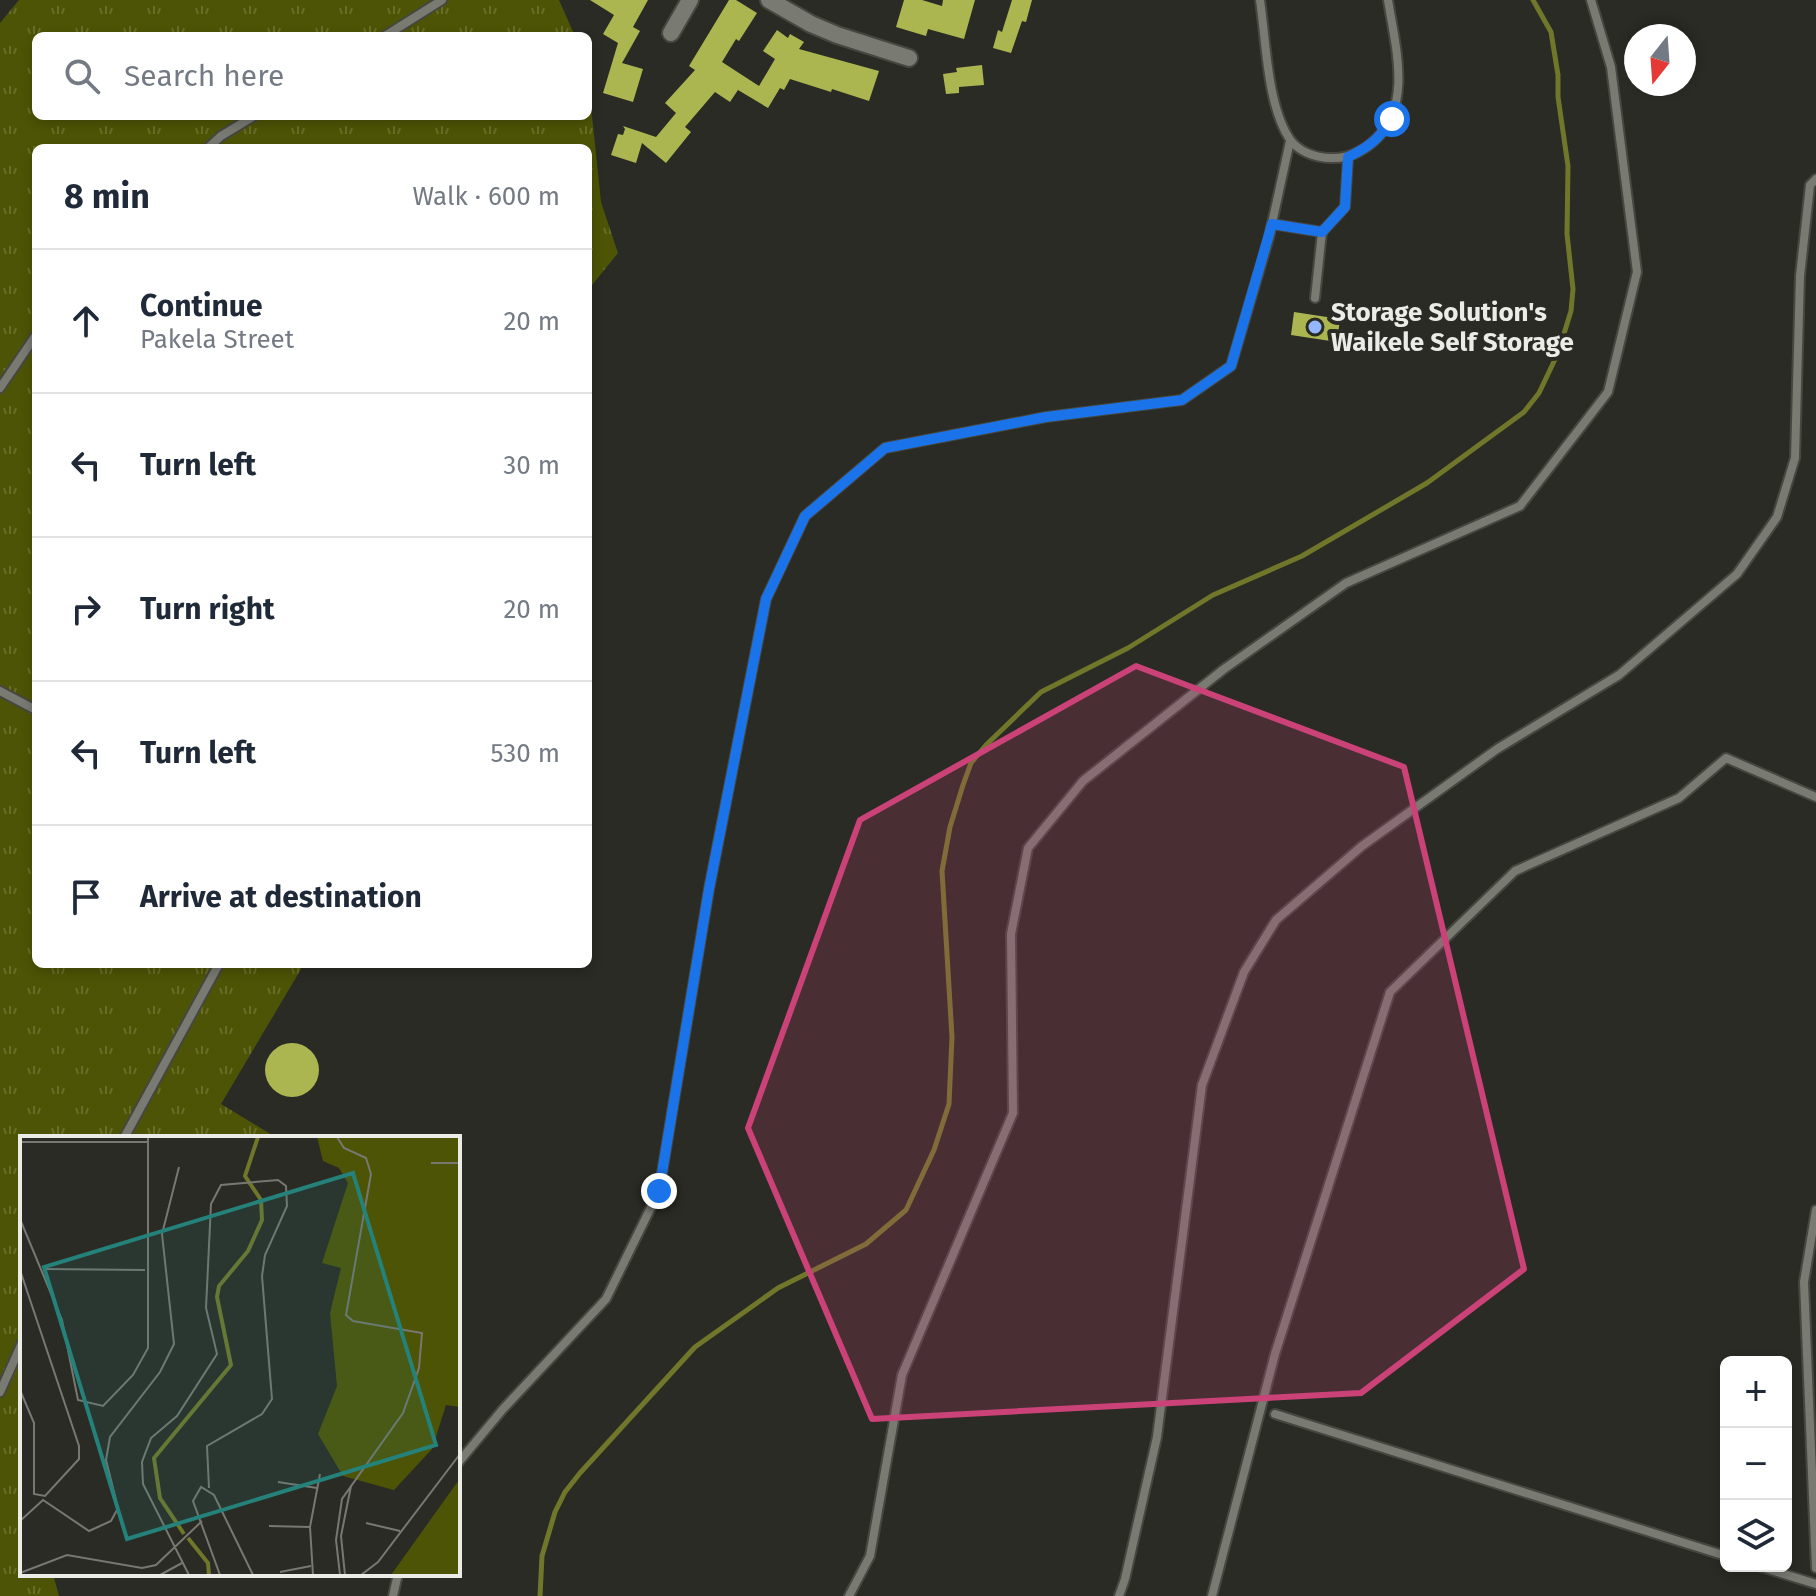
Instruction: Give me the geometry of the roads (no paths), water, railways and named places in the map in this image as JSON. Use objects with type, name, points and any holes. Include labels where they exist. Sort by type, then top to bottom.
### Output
[{"type":"street","points":[[671,33],[690,0]]},
{"type":"street","points":[[769,0],[837,35],[909,58]]},
{"type":"lane","points":[[391,32],[442,0]]},
{"type":"lane","points":[[1260,0],[1278,117],[1290,141],[1304,152],[1334,159],[1348,157],[1367,148],[1392,119],[1397,98],[1397,57],[1388,0]]},
{"type":"lane","points":[[849,1596],[870,1556],[902,1375],[1013,1113],[1011,934],[1028,848],[1083,781],[1224,669],[1346,583],[1520,506],[1608,392],[1637,272],[1611,67],[1591,0]]},
{"type":"lane","points":[[212,144],[247,120]]},
{"type":"lane","points":[[460,1461],[503,1409],[606,1299],[659,1191],[709,889],[766,599],[805,516],[885,448],[1046,417],[1182,400],[1231,366],[1272,224],[1290,141]]},
{"type":"lane","points":[[1315,298],[1322,232],[1345,207],[1348,157]]},
{"type":"lane","points":[[1119,1596],[1157,1437],[1202,1085],[1244,972],[1276,920],[1362,846],[1497,749],[1619,675],[1737,574],[1777,517],[1795,458],[1800,276],[1810,185],[1816,179]]},
{"type":"lane","points":[[1272,224],[1322,232]]},
{"type":"lane","points":[[0,388],[32,341]]},
{"type":"lane","points":[[0,691],[32,708]]},
{"type":"lane","points":[[1212,1596],[1275,1354],[1390,992],[1515,871],[1679,798],[1726,758],[1816,797]]},
{"type":"lane","points":[[125,1136],[217,968]]},
{"type":"lane","points":[[1816,1210],[1804,1282],[1816,1568]]},
{"type":"lane","points":[[0,1392],[20,1347]]},
{"type":"lane","points":[[1275,1414],[1720,1554]]},
{"type":"lane","points":[[1777,1572],[1816,1584]]},
{"type":"lane","points":[[393,1596],[398,1576]]},
{"type":"waterway","points":[[540,1596],[542,1556],[555,1512],[565,1492],[695,1347],[778,1288],[866,1244],[906,1210],[934,1150],[949,1104],[952,1037],[942,871],[950,827],[971,763],[1041,692],[1128,648],[1213,595],[1302,556],[1427,483],[1524,412],[1539,393],[1558,353],[1571,311],[1573,289],[1567,234],[1568,166],[1558,97],[1558,75],[1551,32],[1533,0]]},
{"type":"place","name":"Storage Solution's Waikele Self Storage","points":[[1315,327]]}]
